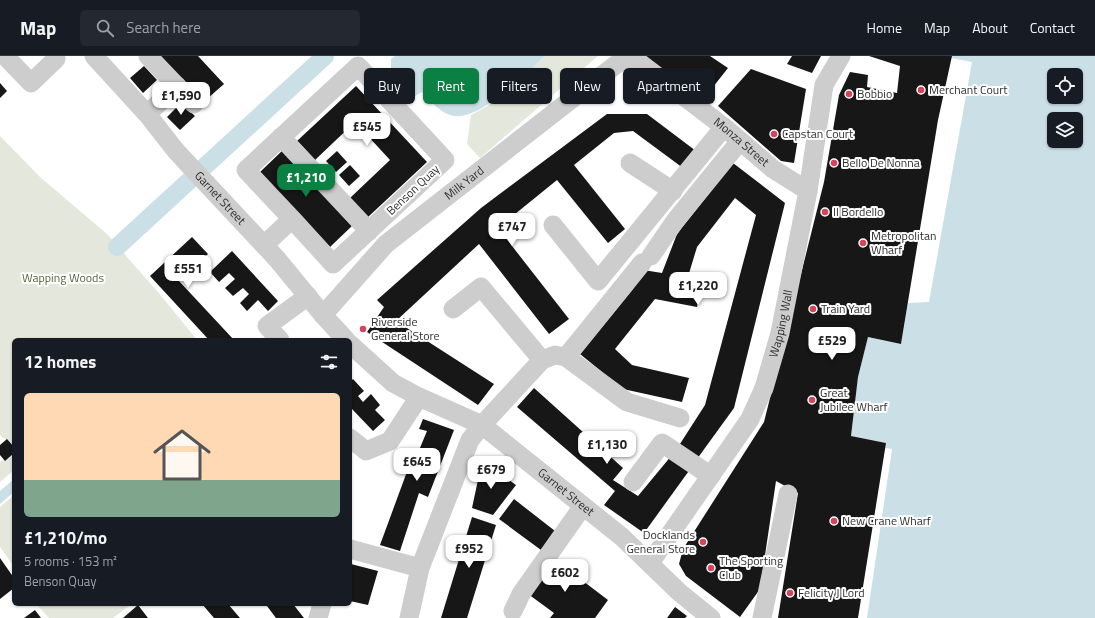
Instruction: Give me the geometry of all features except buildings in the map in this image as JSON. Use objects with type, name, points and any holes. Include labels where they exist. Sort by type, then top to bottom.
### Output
[{"type":"street","name":"Garnet Street","points":[[94,56],[147,114],[176,151],[264,245],[344,338]]},
{"type":"street","points":[[148,56],[194,104]]},
{"type":"street","name":"Wapping Wall","points":[[650,563],[750,419],[764,388],[780,333],[808,191],[824,85],[841,56]]},
{"type":"street","name":"Monza Street","points":[[618,63],[632,57],[724,127],[773,169],[808,191]]},
{"type":"street","points":[[11,62],[31,83],[56,59]]},
{"type":"street","name":"Milk Yard","points":[[323,315],[386,244],[618,63]]},
{"type":"street","name":"Benson Quay","points":[[358,66],[445,160],[333,264],[292,219],[246,170],[358,66]]},
{"type":"street","points":[[147,114],[177,86]]},
{"type":"street","points":[[553,226],[598,281],[724,127]]},
{"type":"street","points":[[281,137],[369,231]]},
{"type":"street","points":[[566,357],[740,141]]},
{"type":"street","points":[[630,163],[673,191]]},
{"type":"street","points":[[264,245],[292,219]]},
{"type":"street","points":[[453,309],[481,287],[542,360]]},
{"type":"street","points":[[278,338],[267,326],[308,296]]},
{"type":"street","name":"Garnet Street","points":[[352,346],[393,383],[419,397],[482,425],[583,506],[650,563],[703,615]]},
{"type":"street","points":[[409,618],[420,568],[470,440],[542,360],[555,355],[566,357],[627,402],[680,418]]},
{"type":"street","points":[[352,440],[366,451],[390,441],[419,397]]},
{"type":"street","points":[[633,482],[662,443],[711,476]]},
{"type":"street","points":[[762,618],[788,494]]},
{"type":"street","points":[[513,611],[521,594],[583,506]]},
{"type":"street","points":[[352,550],[420,568]]},
{"type":"street","points":[[318,618],[321,606]]},
{"type":"green space","points":[[545,56],[598,56],[584,68],[560,68],[560,89],[552,96],[552,68],[531,68]]},
{"type":"green space","points":[[489,104],[542,104],[480,158],[467,144],[471,115]]},
{"type":"green space","name":"Wapping Woods","points":[[0,136],[40,177],[107,234],[163,298],[195,338],[12,338],[12,445],[0,435]]},
{"type":"green space","points":[[12,453],[12,472],[0,482],[0,462]]},
{"type":"green space","points":[[12,497],[12,564],[0,547],[0,507]]},
{"type":"green space","points":[[38,606],[129,606],[113,618],[49,618]]},
{"type":"shaded area","points":[[395,56],[545,56],[532,68],[487,68],[487,104],[488,104],[461,116],[450,115],[433,104],[479,104],[479,68],[423,68],[423,93],[422,92],[415,96],[415,68],[391,68],[391,59]]},
{"type":"shaded area","points":[[952,56],[1095,56],[1095,618],[867,618],[892,449],[885,448],[886,443],[851,436],[858,377],[868,337],[901,344],[908,303],[929,302],[972,62],[951,58]]},
{"type":"shaded area","points":[[12,481],[12,494],[0,504],[0,491]]},
{"type":"waterway","points":[[117,247],[325,56]]},
{"type":"place","name":"Merchant Court","points":[[921,90]]},
{"type":"place","name":"Bobbio","points":[[849,94]]},
{"type":"place","name":"Capstan Court","points":[[774,134]]},
{"type":"place","name":"Bello De Nonna","points":[[834,163]]},
{"type":"place","name":"Il Bordello","points":[[825,212]]},
{"type":"place","name":"Metropolitan Wharf","points":[[863,243]]},
{"type":"place","name":"Train Yard","points":[[813,309]]},
{"type":"place","name":"Riverside General Store","points":[[363,329]]},
{"type":"place","name":"Great Jubilee Wharf","points":[[812,400]]},
{"type":"place","name":"New Crane Wharf","points":[[834,521]]},
{"type":"place","name":"Docklands General Store","points":[[703,542]]},
{"type":"place","name":"The Sporting Club","points":[[711,568]]},
{"type":"place","name":"Felicity J Lord","points":[[790,593]]}]
